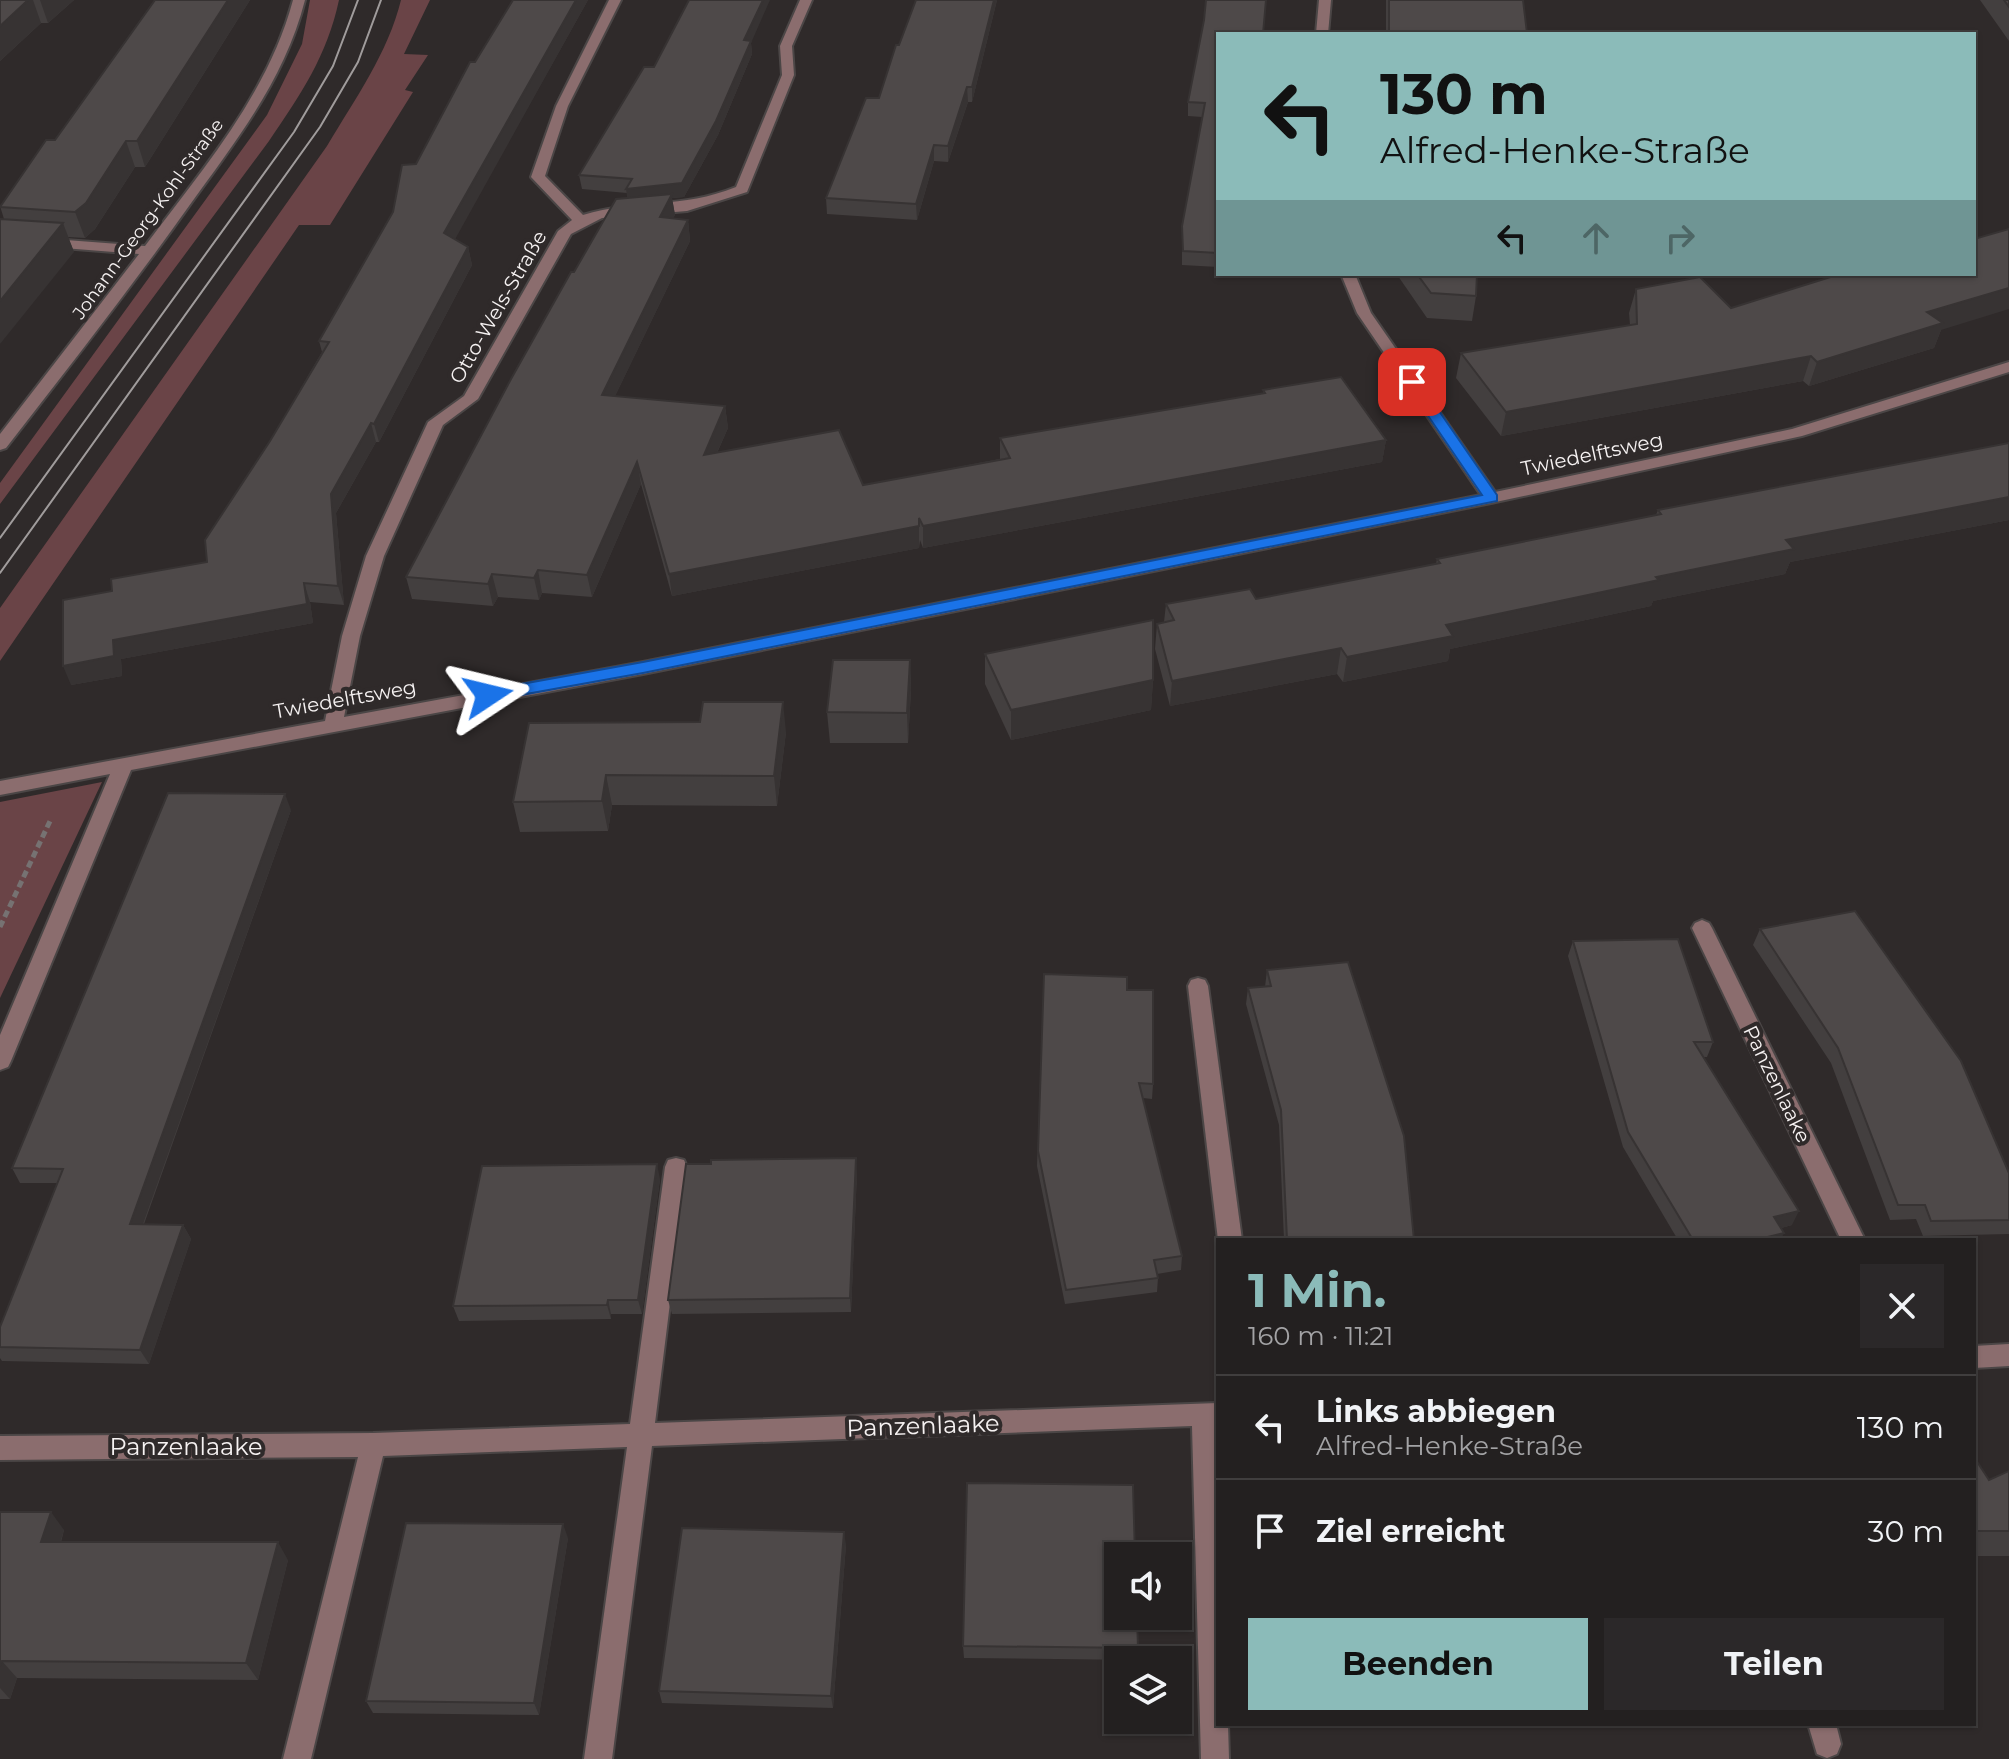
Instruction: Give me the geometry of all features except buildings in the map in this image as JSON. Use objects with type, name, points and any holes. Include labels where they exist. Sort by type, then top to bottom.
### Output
[{"type":"street","name":"Johann-Georg-Kohl-Straße","points":[[0,445],[150,251],[270,80],[292,34],[299,0]]},
{"type":"street","points":[[615,0],[562,106],[538,177],[579,219],[603,213],[670,209],[713,202],[742,189],[788,75],[786,46],[806,0]]},
{"type":"street","points":[[1322,32],[1325,0]]},
{"type":"street","name":"Otto-Wels-Straße","points":[[334,723],[351,636],[375,556],[436,422],[470,399],[565,231],[579,219]]},
{"type":"street","points":[[0,239],[150,251]]},
{"type":"street","points":[[1349,276],[1364,313],[1491,498]]},
{"type":"street","name":"Twiedelftsweg","points":[[0,788],[334,723],[643,668],[1491,498],[1796,433],[2006,374]]},
{"type":"street","points":[[0,1061],[124,764]]},
{"type":"street","name":"Panzenlaake","points":[[1702,928],[1852,1238]]},
{"type":"street","points":[[1198,986],[1230,1238]]},
{"type":"street","points":[[598,1759],[676,1167]]},
{"type":"street","points":[[1976,1357],[2009,1355]]},
{"type":"street","name":"Panzenlaake","points":[[0,1448],[373,1445],[1211,1415],[1215,1759]]},
{"type":"street","points":[[297,1759],[373,1445]]},
{"type":"path","points":[[0,927],[73,774]]},
{"type":"shaded area","points":[[310,0],[339,0],[328,39],[302,90],[269,141],[0,504],[0,483],[267,115],[302,44]]},
{"type":"shaded area","points":[[401,0],[430,0],[404,54],[428,55],[405,90],[413,92],[330,225],[299,225],[0,661],[0,608],[327,146],[379,57]]},
{"type":"shaded area","points":[[102,782],[0,998],[0,802]]},
{"type":"tram line","points":[[0,538],[294,132],[333,66],[358,0]]},
{"type":"tram line","points":[[0,573],[320,127],[358,62],[381,0]]},
{"type":"route","points":[[488,695],[643,668],[1491,498],[1412,382]]}]
